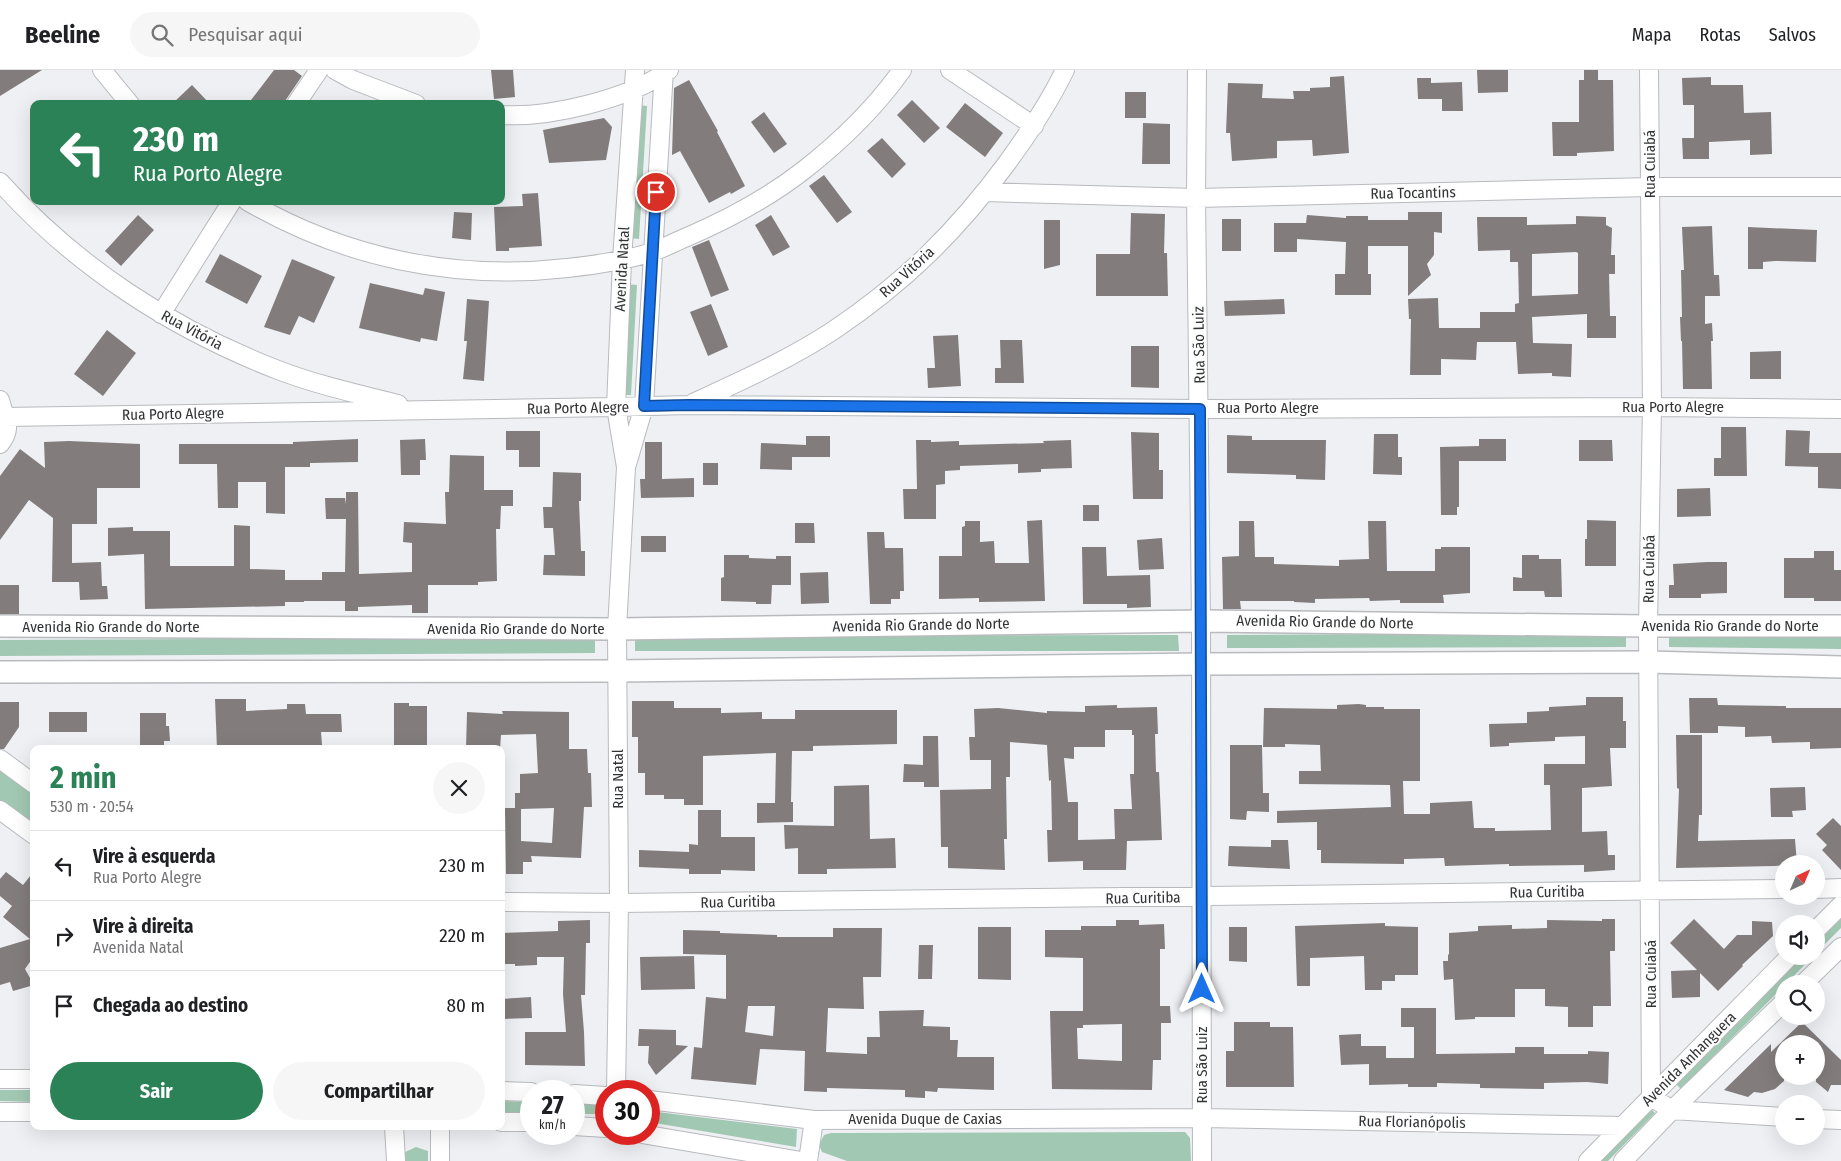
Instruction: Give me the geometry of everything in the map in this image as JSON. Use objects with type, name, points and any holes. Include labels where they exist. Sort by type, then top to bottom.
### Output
[{"type":"main road","name":"Avenida Rio Grande do Norte","points":[[0,626],[617,630],[1201,621],[1648,626],[1841,626]]},
{"type":"main road","points":[[0,672],[617,671],[1201,664],[1648,662],[1841,667]]},
{"type":"street","points":[[102,70],[127,100]]},
{"type":"street","points":[[299,100],[319,70]]},
{"type":"street","points":[[335,70],[353,80],[406,100]]},
{"type":"street","name":"Avenida Natal","points":[[616,408],[622,260],[635,70]]},
{"type":"street","points":[[254,205],[306,232],[343,246],[381,257],[420,265],[459,270],[519,272],[578,267],[622,260],[653,252],[723,221],[756,203],[788,182],[818,160],[846,134],[872,107],[902,70]]},
{"type":"street","points":[[950,70],[1034,126]]},
{"type":"street","name":"Rua Vitória","points":[[688,405],[787,358],[833,330],[870,304],[918,265],[956,227],[985,192],[1034,126],[1065,70]]},
{"type":"street","name":"Rua São Luiz","points":[[1196,70],[1196,198],[1200,409],[1202,1161]]},
{"type":"street","name":"Rua Cuiabá","points":[[1649,70],[1652,407],[1648,626],[1651,1097]]},
{"type":"street","points":[[505,115],[550,113],[584,107],[634,88],[665,71]]},
{"type":"street","name":"Avenida Natal","points":[[644,406],[665,71]]},
{"type":"street","name":"Rua Vitória","points":[[0,182],[23,208],[62,243],[124,290],[161,314],[223,346],[279,370],[321,384],[422,410]]},
{"type":"street","name":"Rua Tocantins","points":[[985,192],[1196,198],[1650,187],[1841,187]]},
{"type":"street","points":[[161,314],[229,205]]},
{"type":"street","points":[[0,400],[3,416],[8,425],[7,434],[0,444]]},
{"type":"street","name":"Rua Porto Alegre","points":[[3,416],[616,408],[688,405],[1200,409],[1652,407],[1841,409]]},
{"type":"street","name":"Rua Natal","points":[[626,467],[644,406]]},
{"type":"street","name":"Rua Natal","points":[[616,408],[626,467],[617,630],[619,903],[616,1080]]},
{"type":"street","points":[[0,759],[30,781]]},
{"type":"street","points":[[0,810],[30,832]]},
{"type":"street","points":[[1825,888],[1841,888]]},
{"type":"street","name":"Rua Curitiba","points":[[505,902],[619,903],[1775,889]]},
{"type":"street","points":[[1825,921],[1841,905]]},
{"type":"street","points":[[1812,975],[1841,947]]},
{"type":"street","name":"Avenida Anhanguera","points":[[1588,1161],[1781,965]]},
{"type":"street","name":"Avenida Anhanguera","points":[[1623,1161],[1672,1110],[1775,1011]]},
{"type":"street","points":[[0,1078],[30,1079]]},
{"type":"street","points":[[505,1091],[520,1092]]},
{"type":"street","points":[[1651,1097],[1672,1110],[1775,1116]]},
{"type":"street","name":"Avenida Duque de Caxias","points":[[660,1101],[814,1120],[1202,1118]]},
{"type":"street","points":[[0,1112],[30,1112]]},
{"type":"street","name":"Rua Florianópolis","points":[[1202,1118],[1622,1126]]},
{"type":"street","points":[[1825,1119],[1841,1120]]},
{"type":"street","points":[[808,1161],[814,1120]]},
{"type":"street","points":[[505,1122],[520,1122]]},
{"type":"street","points":[[394,1130],[396,1161]]},
{"type":"street","points":[[440,1130],[440,1161]]},
{"type":"street","points":[[660,1137],[801,1161]]},
{"type":"green space","points":[[636,105],[647,106],[639,239],[629,238]]},
{"type":"green space","points":[[626,284],[637,285],[631,395],[621,395]]},
{"type":"green space","points":[[1626,633],[1626,647],[1227,648],[1227,635]]},
{"type":"green space","points":[[1178,635],[1179,651],[635,651],[635,636]]},
{"type":"green space","points":[[1669,635],[1841,636],[1841,649],[1669,647]]},
{"type":"green space","points":[[595,637],[595,653],[0,656],[0,640]]},
{"type":"green space","points":[[0,767],[30,789],[30,823],[0,801]]},
{"type":"green space","points":[[1841,918],[1841,928],[1825,944],[1825,934]]},
{"type":"green space","points":[[1794,965],[1804,965],[1795,975],[1784,975]]},
{"type":"green space","points":[[1775,984],[1775,995],[1681,1089],[1676,1084]]},
{"type":"green space","points":[[0,1090],[30,1090],[30,1102],[0,1101]]},
{"type":"green space","points":[[505,1101],[520,1102],[520,1113],[505,1113]]},
{"type":"green space","points":[[585,1103],[595,1103],[595,1114],[585,1114]]},
{"type":"green space","points":[[1651,1109],[1655,1113],[1608,1161],[1599,1161]]},
{"type":"green space","points":[[660,1112],[797,1129],[796,1147],[660,1124]]},
{"type":"green space","points":[[1185,1132],[1190,1138],[1191,1161],[847,1161],[822,1152],[819,1145],[824,1135],[831,1133]]},
{"type":"green space","points":[[416,1147],[428,1151],[428,1161],[404,1161],[403,1153]]},
{"type":"building","points":[[0,70],[42,70],[0,96]]},
{"type":"building","points":[[274,70],[294,70],[302,76],[286,100],[251,100]]},
{"type":"building","points":[[491,70],[513,70],[515,97],[494,99]]},
{"type":"building","points":[[1477,70],[1508,70],[1508,92],[1478,93]]},
{"type":"building","points":[[1584,70],[1598,70],[1598,80],[1613,80],[1614,151],[1577,153],[1577,156],[1553,156],[1552,122],[1579,122],[1579,80],[1584,80]]},
{"type":"building","points":[[1344,76],[1349,153],[1313,156],[1312,140],[1277,141],[1277,158],[1232,161],[1230,133],[1226,133],[1228,83],[1263,84],[1262,98],[1294,99],[1293,91],[1310,91],[1310,88],[1330,87],[1330,77]]},
{"type":"building","points":[[1711,77],[1711,85],[1743,85],[1744,113],[1771,112],[1772,154],[1750,155],[1750,140],[1709,142],[1709,159],[1683,159],[1682,138],[1694,138],[1694,105],[1683,105],[1682,78]]},
{"type":"building","points":[[1417,78],[1431,78],[1431,83],[1462,82],[1463,111],[1442,111],[1442,99],[1418,99]]},
{"type":"building","points":[[689,80],[718,131],[745,186],[709,203],[680,151],[672,155],[674,88]]},
{"type":"building","points":[[192,85],[206,100],[176,100]]},
{"type":"building","points":[[1125,92],[1146,92],[1146,118],[1125,118]]},
{"type":"building","points":[[912,100],[940,128],[924,143],[897,115]]},
{"type":"building","points":[[965,103],[1003,133],[985,157],[946,127]]},
{"type":"building","points":[[764,112],[787,144],[774,153],[751,122]]},
{"type":"building","points":[[604,118],[612,127],[606,160],[549,163],[543,130]]},
{"type":"building","points":[[1143,123],[1170,124],[1170,164],[1142,164]]},
{"type":"building","points":[[882,138],[906,164],[892,178],[867,151]]},
{"type":"building","points":[[824,175],[852,212],[837,223],[809,186]]},
{"type":"building","points":[[538,193],[542,246],[509,248],[509,251],[496,251],[494,207],[523,206],[522,194]]},
{"type":"building","points":[[454,212],[472,213],[471,240],[452,238]]},
{"type":"building","points":[[1408,212],[1442,212],[1442,233],[1434,232],[1434,255],[1427,264],[1431,275],[1408,296],[1408,246],[1368,246],[1368,274],[1371,274],[1371,295],[1335,295],[1335,274],[1345,274],[1346,242],[1297,239],[1297,252],[1274,252],[1274,223],[1306,223],[1307,215],[1346,218],[1346,216],[1368,216],[1368,220],[1408,220]]},
{"type":"building","points":[[1131,213],[1165,214],[1164,253],[1167,253],[1168,296],[1096,296],[1096,254],[1130,254]]},
{"type":"building","points":[[138,215],[154,230],[121,266],[105,251]]},
{"type":"building","points":[[771,215],[790,247],[773,256],[755,225]]},
{"type":"building","points":[[1576,216],[1606,217],[1606,225],[1612,228],[1611,255],[1615,255],[1615,274],[1609,274],[1610,316],[1616,316],[1616,338],[1587,338],[1587,314],[1532,317],[1533,343],[1572,344],[1571,377],[1552,376],[1552,373],[1518,374],[1516,342],[1477,342],[1476,360],[1441,359],[1441,375],[1410,375],[1411,319],[1409,319],[1408,299],[1438,298],[1439,328],[1480,328],[1480,312],[1515,312],[1515,304],[1519,303],[1518,262],[1510,262],[1510,250],[1478,251],[1477,217],[1527,217],[1527,225],[1576,224]],"holes":[[[1578,253],[1578,294],[1532,296],[1532,254]]]},
{"type":"building","points":[[1222,219],[1241,219],[1241,251],[1222,251]]},
{"type":"building","points":[[1044,220],[1060,220],[1060,265],[1044,269]]},
{"type":"building","points":[[1712,226],[1714,275],[1719,275],[1720,296],[1705,296],[1705,324],[1712,323],[1712,389],[1683,389],[1680,317],[1682,317],[1681,270],[1684,270],[1682,227]]},
{"type":"building","points":[[1748,227],[1817,230],[1816,262],[1763,262],[1763,269],[1748,269]]},
{"type":"building","points":[[709,240],[729,290],[711,297],[692,247]]},
{"type":"building","points":[[220,254],[262,276],[247,304],[205,282]]},
{"type":"building","points":[[292,259],[335,277],[314,323],[299,316],[290,335],[264,327]]},
{"type":"building","points":[[370,283],[423,295],[425,288],[445,292],[437,341],[421,338],[420,342],[359,328]]},
{"type":"building","points":[[467,299],[489,301],[484,381],[463,379],[467,341],[464,341]]},
{"type":"building","points":[[1284,299],[1285,314],[1225,316],[1224,301]]},
{"type":"building","points":[[711,304],[728,347],[708,356],[690,312]]},
{"type":"building","points":[[107,330],[136,353],[103,396],[74,374]]},
{"type":"building","points":[[958,335],[961,386],[928,388],[927,368],[935,368],[933,336]]},
{"type":"building","points":[[1000,340],[1022,340],[1024,383],[995,383],[995,368],[1001,368]]},
{"type":"building","points":[[1131,346],[1159,346],[1159,388],[1131,387]]},
{"type":"building","points":[[1781,351],[1781,379],[1750,379],[1750,352]]},
{"type":"building","points":[[1721,427],[1746,427],[1747,476],[1714,476],[1714,458],[1721,458]]},
{"type":"building","points":[[1786,430],[1810,431],[1809,453],[1841,453],[1841,489],[1818,488],[1818,467],[1785,466]]},
{"type":"building","points":[[506,431],[540,431],[540,467],[519,467],[519,450],[506,450]]},
{"type":"building","points":[[1131,432],[1159,433],[1159,470],[1163,470],[1163,499],[1133,499]]},
{"type":"building","points":[[1374,434],[1398,434],[1398,457],[1402,457],[1402,475],[1373,474]]},
{"type":"building","points":[[1227,435],[1252,436],[1252,440],[1326,440],[1325,480],[1296,479],[1296,475],[1227,473]]},
{"type":"building","points":[[806,436],[830,436],[830,457],[792,457],[792,470],[760,469],[761,443],[806,445]]},
{"type":"building","points":[[358,439],[358,462],[310,463],[310,467],[285,467],[285,514],[266,513],[266,482],[238,482],[238,508],[218,508],[217,464],[179,464],[179,444],[293,444],[293,442]]},
{"type":"building","points":[[425,439],[426,460],[420,460],[420,475],[401,475],[400,440]]},
{"type":"building","points":[[1479,439],[1506,439],[1506,461],[1459,461],[1459,507],[1457,507],[1457,515],[1441,515],[1440,447],[1479,446]]},
{"type":"building","points":[[916,440],[931,440],[931,442],[959,441],[959,445],[1044,443],[1043,441],[1071,440],[1072,468],[1041,469],[1041,472],[1018,473],[1018,464],[960,466],[960,470],[945,471],[945,484],[936,485],[936,519],[904,519],[903,489],[917,489]]},
{"type":"building","points":[[1579,440],[1612,440],[1613,461],[1579,461]]},
{"type":"building","points":[[69,441],[140,444],[140,488],[97,488],[97,524],[72,524],[72,563],[101,562],[102,586],[107,586],[108,599],[80,600],[79,582],[52,582],[53,518],[29,500],[0,540],[0,476],[20,449],[45,468],[44,442]]},
{"type":"building","points":[[645,442],[662,442],[662,479],[694,478],[694,497],[641,498],[640,479],[645,479]]},
{"type":"building","points":[[450,455],[484,456],[484,490],[513,490],[513,506],[501,506],[500,529],[496,529],[497,581],[478,582],[478,585],[428,585],[428,613],[412,613],[412,605],[358,607],[358,611],[345,611],[345,601],[285,602],[285,606],[145,609],[144,554],[108,556],[108,528],[133,527],[133,531],[170,531],[170,566],[234,566],[234,525],[250,526],[250,569],[285,570],[285,580],[322,580],[322,572],[345,572],[346,519],[326,519],[325,498],[345,498],[346,504],[346,492],[358,492],[359,574],[412,572],[412,543],[403,542],[404,522],[446,524],[445,492],[449,492]]},
{"type":"building","points":[[703,463],[718,463],[718,485],[703,485]]},
{"type":"building","points":[[553,472],[581,473],[581,501],[579,501],[581,551],[585,551],[585,576],[543,575],[544,555],[555,555],[553,528],[544,528],[543,507],[552,507]]},
{"type":"building","points":[[1710,488],[1711,516],[1677,517],[1677,489]]},
{"type":"building","points":[[1083,505],[1099,505],[1099,521],[1083,521]]},
{"type":"building","points":[[1042,520],[1045,601],[979,602],[979,598],[939,599],[939,556],[962,556],[962,527],[965,526],[965,521],[980,521],[980,542],[994,541],[995,563],[1029,563],[1027,521]]},
{"type":"building","points":[[1587,520],[1616,521],[1616,566],[1585,566]]},
{"type":"building","points":[[1239,521],[1254,521],[1255,557],[1274,557],[1274,564],[1339,566],[1339,560],[1369,559],[1368,521],[1386,521],[1387,571],[1435,571],[1435,549],[1441,549],[1441,547],[1470,547],[1470,593],[1443,595],[1444,603],[1400,603],[1400,600],[1370,601],[1369,598],[1315,599],[1315,603],[1240,601],[1241,609],[1223,609],[1222,557],[1239,556]]},
{"type":"building","points":[[795,523],[814,523],[815,543],[795,543]]},
{"type":"building","points":[[867,532],[884,532],[885,548],[903,548],[904,591],[900,591],[900,599],[891,599],[891,604],[870,604]]},
{"type":"building","points":[[641,536],[666,536],[666,552],[641,552]]},
{"type":"building","points":[[1162,538],[1164,569],[1139,570],[1137,540]]},
{"type":"building","points":[[1082,547],[1106,547],[1107,576],[1150,575],[1151,607],[1127,608],[1127,604],[1083,604]]},
{"type":"building","points":[[1814,551],[1834,551],[1834,570],[1841,570],[1841,601],[1814,601],[1814,598],[1784,598],[1784,558],[1814,558]]},
{"type":"building","points":[[724,555],[749,555],[749,558],[776,559],[776,556],[791,556],[791,585],[772,585],[771,604],[721,601]]},
{"type":"building","points":[[1522,555],[1539,555],[1539,559],[1561,559],[1562,597],[1545,597],[1544,591],[1513,591],[1513,577],[1522,578]]},
{"type":"building","points":[[1727,562],[1727,593],[1701,594],[1701,598],[1669,598],[1669,585],[1674,585],[1673,564]]},
{"type":"building","points":[[828,572],[829,603],[801,604],[800,573]]},
{"type":"building","points":[[0,585],[19,585],[19,614],[0,614]]},
{"type":"building","points":[[1586,697],[1623,697],[1623,721],[1626,721],[1626,748],[1610,748],[1612,786],[1582,788],[1582,832],[1607,831],[1608,855],[1615,855],[1615,870],[1584,872],[1584,865],[1509,866],[1509,864],[1445,866],[1444,858],[1404,859],[1404,864],[1321,863],[1321,850],[1317,850],[1317,822],[1277,823],[1277,811],[1391,807],[1390,785],[1299,784],[1299,771],[1321,771],[1320,745],[1285,744],[1285,747],[1263,747],[1264,708],[1337,709],[1337,705],[1359,704],[1366,705],[1366,707],[1384,707],[1384,709],[1420,709],[1420,781],[1403,781],[1404,814],[1430,814],[1430,803],[1472,801],[1474,828],[1495,828],[1495,831],[1551,830],[1550,785],[1544,785],[1544,764],[1585,764],[1585,736],[1555,737],[1555,741],[1509,743],[1509,746],[1490,747],[1489,724],[1527,723],[1527,712],[1549,711],[1549,707],[1586,705]]},
{"type":"building","points":[[1689,698],[1717,698],[1718,705],[1841,708],[1841,748],[1810,749],[1810,742],[1772,743],[1771,736],[1745,737],[1745,727],[1718,726],[1718,733],[1690,733]]},
{"type":"building","points":[[215,699],[246,699],[246,711],[287,709],[287,704],[305,704],[306,714],[341,714],[342,732],[321,732],[322,745],[217,745]]},
{"type":"building","points":[[632,701],[674,701],[674,708],[721,708],[721,713],[762,712],[762,719],[795,719],[795,710],[897,710],[897,744],[813,746],[813,751],[792,751],[791,802],[793,802],[793,822],[757,823],[757,803],[775,803],[776,753],[703,756],[703,805],[684,805],[684,799],[664,799],[664,795],[645,795],[645,773],[638,773],[638,737],[632,737]]},
{"type":"building","points":[[0,702],[19,702],[19,727],[4,749],[0,749]]},
{"type":"building","points":[[394,703],[409,703],[409,706],[427,706],[427,745],[394,745]]},
{"type":"building","points":[[1117,705],[1117,708],[1157,707],[1158,734],[1155,734],[1156,772],[1159,772],[1162,840],[1127,841],[1126,870],[1083,870],[1083,861],[1048,862],[1047,830],[1052,830],[1051,780],[1049,781],[1047,745],[1010,742],[1010,777],[1006,777],[1007,839],[1004,839],[1005,870],[948,868],[948,847],[941,847],[940,790],[991,789],[991,760],[970,760],[969,737],[975,737],[974,709],[998,708],[1047,713],[1047,711],[1085,712],[1085,706]],"holes":[[[1105,730],[1132,730],[1132,735],[1134,735],[1134,774],[1130,774],[1132,809],[1114,809],[1115,839],[1078,840],[1078,802],[1068,802],[1064,758],[1074,759],[1074,747],[1105,747]]]},
{"type":"building","points":[[502,711],[569,712],[569,749],[587,749],[588,773],[591,773],[592,807],[584,807],[581,858],[531,856],[532,862],[523,862],[523,874],[506,874],[505,808],[515,808],[515,793],[520,793],[520,774],[538,773],[536,734],[501,735],[500,745],[466,745],[467,712],[503,714]],"holes":[[[554,808],[552,843],[521,841],[521,809]]]},
{"type":"building","points":[[49,712],[87,712],[87,732],[49,732]]},
{"type":"building","points":[[140,713],[166,713],[166,726],[169,726],[170,741],[164,741],[164,745],[140,745]]},
{"type":"building","points":[[1676,735],[1702,735],[1702,815],[1699,815],[1698,841],[1795,839],[1796,855],[1775,855],[1775,866],[1676,868],[1679,789],[1677,788]]},
{"type":"building","points":[[923,736],[938,736],[939,787],[924,787],[924,782],[903,782],[904,764],[923,765]]},
{"type":"building","points":[[1230,745],[1262,745],[1263,793],[1269,793],[1269,812],[1247,811],[1246,820],[1230,819]]},
{"type":"building","points":[[869,785],[870,839],[895,838],[896,868],[827,869],[827,874],[798,874],[798,848],[785,849],[784,825],[834,826],[834,786]]},
{"type":"building","points":[[1805,787],[1806,810],[1792,811],[1793,817],[1771,817],[1770,788]]},
{"type":"building","points":[[698,810],[721,810],[721,837],[755,837],[755,871],[721,870],[721,874],[689,874],[689,869],[639,867],[639,850],[689,852],[689,844],[698,845]]},
{"type":"building","points":[[1833,818],[1841,826],[1841,870],[1822,850],[1827,845],[1816,834]]},
{"type":"building","points":[[1271,840],[1288,840],[1290,869],[1228,866],[1229,846],[1271,847]]},
{"type":"building","points":[[6,872],[23,885],[30,876],[30,939],[3,917],[12,906],[0,896],[0,879]]},
{"type":"building","points":[[1602,919],[1615,919],[1615,951],[1610,951],[1611,1006],[1593,1006],[1593,1027],[1568,1027],[1568,1007],[1545,1006],[1545,989],[1515,989],[1515,1017],[1475,1017],[1475,1019],[1455,1020],[1453,979],[1444,980],[1443,961],[1448,961],[1449,933],[1478,931],[1478,926],[1512,925],[1512,929],[1547,928],[1547,920],[1602,921]]},
{"type":"building","points":[[1694,919],[1724,949],[1737,935],[1752,935],[1752,921],[1772,922],[1773,936],[1718,991],[1700,973],[1700,997],[1672,998],[1671,971],[1697,970],[1670,943]]},
{"type":"building","points":[[590,920],[590,943],[586,943],[585,995],[581,995],[585,1066],[525,1065],[525,1032],[566,1032],[563,994],[564,957],[537,957],[537,965],[515,966],[515,964],[505,964],[505,933],[558,931],[558,921]]},
{"type":"building","points":[[1116,920],[1139,920],[1139,925],[1164,924],[1165,949],[1160,949],[1160,1006],[1170,1006],[1171,1023],[1161,1023],[1161,1060],[1153,1060],[1152,1090],[1052,1089],[1050,1011],[1083,1011],[1083,958],[1045,957],[1045,930],[1081,930],[1081,926],[1116,926]],"holes":[[[1122,1024],[1122,1061],[1078,1059],[1077,1028],[1083,1028],[1083,1025]]]},
{"type":"building","points":[[1385,923],[1385,926],[1418,927],[1418,975],[1395,975],[1395,981],[1382,981],[1382,990],[1365,990],[1364,956],[1310,958],[1310,986],[1297,986],[1295,926]]},
{"type":"building","points":[[978,927],[1011,927],[1011,980],[978,979]]},
{"type":"building","points":[[1229,927],[1247,927],[1247,962],[1229,961]]},
{"type":"building","points":[[833,928],[882,928],[881,977],[863,977],[864,1009],[828,1008],[826,1052],[867,1054],[867,1037],[880,1037],[879,1011],[924,1010],[923,1026],[950,1027],[950,1040],[958,1040],[957,1057],[994,1057],[994,1090],[938,1088],[937,1092],[925,1091],[925,1098],[905,1097],[905,1090],[827,1088],[827,1092],[804,1091],[805,1051],[760,1049],[756,1085],[691,1079],[694,1047],[702,1048],[706,997],[726,999],[726,955],[683,954],[683,930],[777,935],[777,937],[833,937]],"holes":[[[748,1006],[775,1006],[773,1036],[745,1032]]]},
{"type":"building","points":[[30,939],[30,962],[25,969],[30,978],[30,986],[13,991],[10,982],[0,985],[0,948]]},
{"type":"building","points":[[919,945],[933,945],[932,979],[918,979]]},
{"type":"building","points":[[694,956],[695,989],[641,990],[640,957]]},
{"type":"building","points":[[531,997],[532,1018],[505,1019],[505,999]]},
{"type":"building","points":[[1401,1008],[1436,1008],[1436,1054],[1515,1053],[1515,1047],[1544,1047],[1544,1054],[1588,1054],[1588,1051],[1609,1052],[1608,1084],[1587,1082],[1544,1083],[1544,1089],[1480,1088],[1480,1084],[1437,1083],[1437,1087],[1408,1087],[1408,1084],[1369,1085],[1369,1064],[1341,1065],[1339,1035],[1361,1034],[1361,1046],[1386,1046],[1386,1058],[1414,1058],[1414,1027],[1401,1027]]},
{"type":"building","points":[[1234,1022],[1270,1022],[1270,1027],[1293,1027],[1294,1087],[1226,1087],[1226,1051],[1234,1051]]},
{"type":"building","points":[[1799,1025],[1805,1025],[1815,1035],[1789,1035]]},
{"type":"building","points":[[639,1029],[676,1030],[676,1045],[688,1046],[656,1075],[648,1063],[649,1046],[638,1046]]},
{"type":"building","points":[[1771,1044],[1771,1052],[1775,1048],[1775,1085],[1780,1085],[1775,1089],[1762,1093],[1754,1092],[1748,1097],[1724,1090]]},
{"type":"building","points":[[1825,1044],[1841,1060],[1841,1085],[1831,1085],[1828,1092],[1820,1085],[1825,1085]]},
{"type":"route","points":[[656,192],[644,406],[1200,409],[1202,989]]}]
